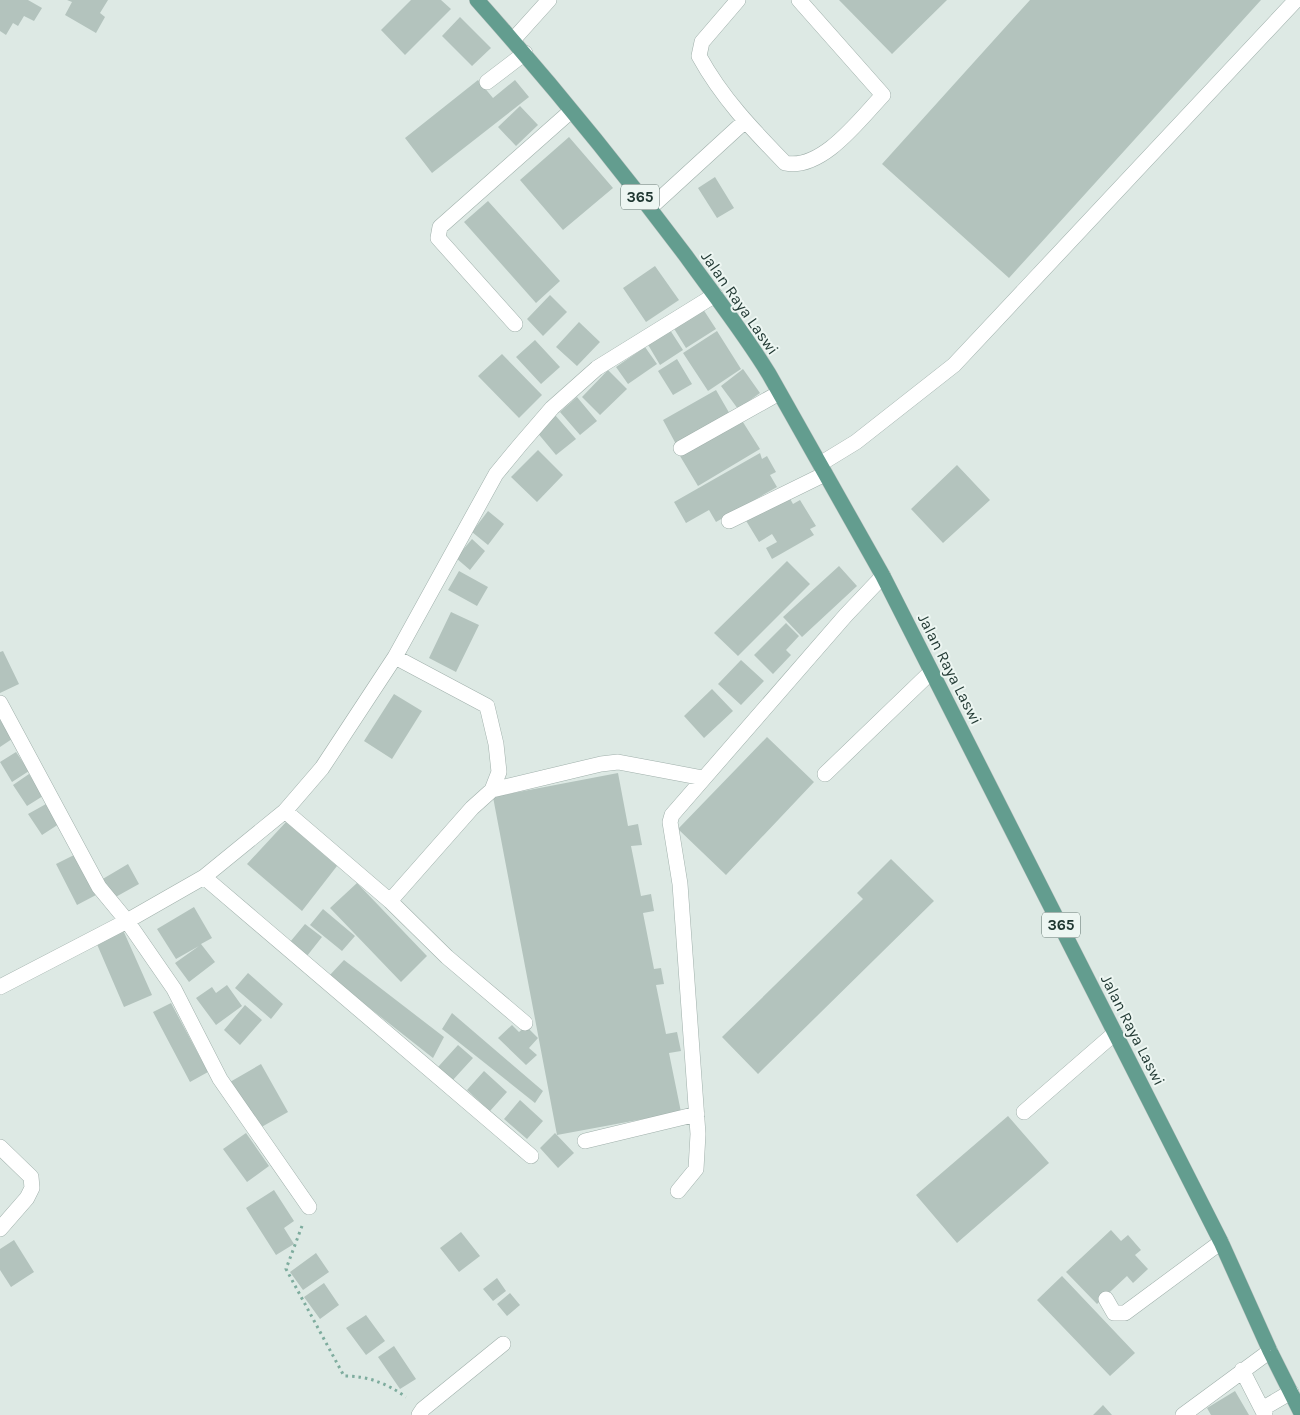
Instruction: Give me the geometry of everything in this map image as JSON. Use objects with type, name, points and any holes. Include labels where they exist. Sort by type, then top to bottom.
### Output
[{"type":"main road","name":"Jalan Raya Laswi","points":[[477,0],[525,53],[650,208],[749,342],[779,393],[883,576],[1220,1242],[1270,1351],[1300,1410]]},
{"type":"street","points":[[513,40],[550,0]]},
{"type":"street","points":[[738,0],[702,42],[699,56],[711,78],[744,122],[785,163],[794,165],[828,151],[883,95],[799,0]]},
{"type":"street","points":[[729,521],[823,469],[954,365],[1296,0]]},
{"type":"street","points":[[487,82],[525,53]]},
{"type":"street","points":[[515,324],[438,238],[440,227],[571,111]]},
{"type":"street","points":[[650,208],[744,122]]},
{"type":"street","points":[[0,987],[127,921],[204,877],[284,812],[322,768],[395,657],[496,474],[552,408],[597,368],[715,295]]},
{"type":"street","points":[[681,448],[779,393]]},
{"type":"street","points":[[678,1191],[696,1169],[697,1114],[680,884],[670,822],[676,809],[883,576]]},
{"type":"street","points":[[390,900],[472,808],[492,790],[499,772],[496,744],[487,706],[395,657]]},
{"type":"street","points":[[825,774],[931,672]]},
{"type":"street","points":[[0,703],[99,887],[127,921],[174,988],[232,1099],[309,1207]]},
{"type":"street","points":[[492,790],[601,764],[618,762],[703,778]]},
{"type":"street","points":[[284,812],[390,900],[447,957],[525,1023]]},
{"type":"street","points":[[204,877],[531,1156]]},
{"type":"street","points":[[1024,1112],[1115,1033]]},
{"type":"street","points":[[585,1141],[697,1114]]},
{"type":"street","points":[[0,1147],[31,1177],[32,1188],[27,1198],[0,1229]]},
{"type":"street","points":[[1106,1299],[1114,1313],[1125,1313],[1220,1242]]},
{"type":"street","points":[[421,1412],[503,1344]]},
{"type":"street","points":[[1182,1415],[1270,1351]]},
{"type":"street","points":[[1242,1370],[1263,1412],[1291,1392]]},
{"type":"path","points":[[309,1207],[286,1269],[344,1376],[364,1376],[391,1387],[421,1412]]},
{"type":"building","points":[[0,0],[28,0],[42,8],[34,21],[24,16],[18,26],[13,23],[6,35],[0,31]]},
{"type":"building","points":[[67,0],[108,0],[100,13],[105,17],[96,33],[65,15],[72,2]]},
{"type":"building","points":[[411,0],[441,0],[451,9],[405,55],[381,30]]},
{"type":"building","points":[[839,0],[947,0],[892,54]]},
{"type":"building","points":[[1030,0],[1261,0],[1009,278],[882,164]]},
{"type":"building","points":[[460,17],[491,48],[472,66],[442,36]]},
{"type":"building","points":[[478,80],[493,98],[515,80],[529,97],[432,173],[405,138]]},
{"type":"building","points":[[520,106],[538,125],[516,146],[498,127]]},
{"type":"building","points":[[569,137],[613,188],[563,230],[520,180]]},
{"type":"building","points":[[715,177],[734,208],[717,218],[698,188]]},
{"type":"building","points":[[488,201],[560,281],[536,303],[464,222]]},
{"type":"building","points":[[655,266],[679,300],[646,322],[623,288]]},
{"type":"building","points":[[550,295],[567,312],[543,336],[527,319]]},
{"type":"building","points":[[703,309],[716,329],[686,348],[673,327]]},
{"type":"building","points":[[579,322],[600,342],[577,366],[556,347]]},
{"type":"building","points":[[670,330],[683,350],[660,365],[647,343]]},
{"type":"building","points":[[717,331],[741,369],[708,391],[683,353]]},
{"type":"building","points":[[535,340],[560,367],[541,384],[516,357]]},
{"type":"building","points":[[645,347],[657,364],[628,384],[616,367]]},
{"type":"building","points":[[502,354],[542,395],[519,418],[478,376]]},
{"type":"building","points":[[677,359],[692,384],[673,395],[658,371]]},
{"type":"building","points":[[743,369],[760,393],[738,409],[721,386]]},
{"type":"building","points":[[608,370],[627,389],[600,415],[582,397]]},
{"type":"building","points":[[716,390],[731,416],[677,446],[663,420]]},
{"type":"building","points":[[577,397],[597,421],[580,435],[560,412]]},
{"type":"building","points":[[555,415],[576,439],[556,455],[536,431]]},
{"type":"building","points":[[741,419],[760,449],[698,486],[680,456]]},
{"type":"building","points":[[538,450],[563,475],[537,502],[511,477]]},
{"type":"building","points":[[760,453],[762,459],[767,456],[776,472],[770,475],[777,487],[716,522],[709,510],[686,523],[674,502]]},
{"type":"building","points":[[957,465],[990,500],[943,543],[911,509]]},
{"type":"building","points":[[788,495],[793,504],[800,500],[816,526],[810,529],[814,535],[772,559],[766,548],[777,542],[772,534],[759,542],[745,519]]},
{"type":"building","points":[[488,511],[504,524],[488,545],[472,532]]},
{"type":"building","points":[[472,539],[485,551],[470,570],[456,558]]},
{"type":"building","points":[[787,561],[810,584],[738,656],[714,633]]},
{"type":"building","points":[[839,566],[857,586],[802,637],[783,617]]},
{"type":"building","points":[[459,571],[488,587],[477,606],[448,590]]},
{"type":"building","points":[[451,612],[479,625],[456,672],[429,658]]},
{"type":"building","points":[[786,623],[799,636],[786,650],[791,655],[773,674],[754,655]]},
{"type":"building","points":[[3,651],[19,684],[0,693],[0,652]]},
{"type":"building","points":[[741,660],[764,681],[741,705],[718,684]]},
{"type":"building","points":[[712,689],[733,711],[704,738],[684,716]]},
{"type":"building","points":[[394,694],[422,711],[392,759],[364,741]]},
{"type":"building","points":[[0,720],[12,739],[0,747]]},
{"type":"building","points":[[767,737],[814,782],[726,875],[678,829]]},
{"type":"building","points":[[16,752],[29,771],[12,782],[0,762]]},
{"type":"building","points":[[618,773],[628,826],[638,824],[642,845],[631,846],[641,896],[651,894],[654,911],[643,913],[654,969],[661,968],[664,984],[656,985],[666,1034],[677,1032],[681,1051],[669,1053],[681,1112],[557,1135],[493,797]]},
{"type":"building","points":[[29,774],[43,796],[27,806],[13,785]]},
{"type":"building","points":[[46,804],[59,824],[42,835],[28,814]]},
{"type":"building","points":[[286,822],[337,866],[302,911],[247,864]]},
{"type":"building","points":[[76,854],[96,895],[77,905],[56,864]]},
{"type":"building","points":[[891,859],[934,901],[758,1074],[722,1037],[863,899],[857,893]]},
{"type":"building","points":[[128,864],[139,884],[112,899],[101,880]]},
{"type":"building","points":[[357,883],[427,956],[401,982],[330,908]]},
{"type":"building","points":[[194,907],[212,938],[201,944],[215,962],[189,982],[175,963],[199,946],[176,959],[157,929]]},
{"type":"building","points":[[323,909],[355,936],[342,951],[310,925]]},
{"type":"building","points":[[305,924],[322,937],[307,956],[290,942]]},
{"type":"building","points":[[123,930],[152,995],[124,1007],[96,942]]},
{"type":"building","points":[[344,960],[444,1037],[433,1058],[329,976]]},
{"type":"building","points":[[248,973],[283,1004],[271,1019],[235,988]]},
{"type":"building","points":[[227,985],[242,1006],[216,1025],[196,998],[212,987],[216,993]]},
{"type":"building","points":[[171,1003],[208,1072],[190,1082],[153,1012]]},
{"type":"building","points":[[245,1005],[262,1020],[240,1045],[224,1030]]},
{"type":"building","points":[[452,1013],[543,1091],[535,1103],[442,1029]]},
{"type":"building","points":[[512,1025],[519,1032],[526,1026],[538,1038],[529,1048],[537,1055],[526,1065],[498,1038]]},
{"type":"building","points":[[458,1045],[473,1058],[452,1081],[438,1067]]},
{"type":"building","points":[[261,1064],[288,1112],[258,1129],[230,1082]]},
{"type":"building","points":[[484,1071],[507,1092],[490,1111],[467,1090]]},
{"type":"building","points":[[520,1100],[543,1121],[527,1139],[504,1119]]},
{"type":"building","points":[[1008,1116],[1049,1163],[957,1243],[916,1195]]},
{"type":"building","points":[[246,1133],[269,1166],[247,1182],[223,1149]]},
{"type":"building","points":[[555,1133],[574,1153],[558,1168],[540,1148]]},
{"type":"building","points":[[274,1190],[294,1221],[284,1228],[294,1244],[276,1255],[246,1208]]},
{"type":"building","points":[[1111,1230],[1121,1241],[1128,1235],[1141,1250],[1135,1255],[1148,1269],[1133,1283],[1127,1276],[1097,1304],[1066,1272]]},
{"type":"building","points":[[461,1232],[480,1256],[459,1272],[440,1248]]},
{"type":"building","points":[[14,1240],[34,1272],[11,1287],[0,1270],[0,1249]]},
{"type":"building","points":[[316,1253],[329,1272],[303,1290],[290,1272]]},
{"type":"building","points":[[1062,1276],[1135,1353],[1110,1376],[1037,1300]]},
{"type":"building","points":[[497,1278],[506,1291],[493,1301],[483,1289]]},
{"type":"building","points":[[324,1283],[339,1305],[320,1319],[304,1297]]},
{"type":"building","points":[[510,1293],[520,1305],[507,1316],[497,1304]]},
{"type":"building","points":[[366,1315],[385,1341],[366,1355],[346,1328]]},
{"type":"building","points":[[394,1346],[416,1379],[400,1389],[378,1357]]},
{"type":"building","points":[[1235,1391],[1249,1415],[1211,1415],[1207,1408]]},
{"type":"building","points":[[1103,1405],[1112,1415],[1093,1415]]}]
